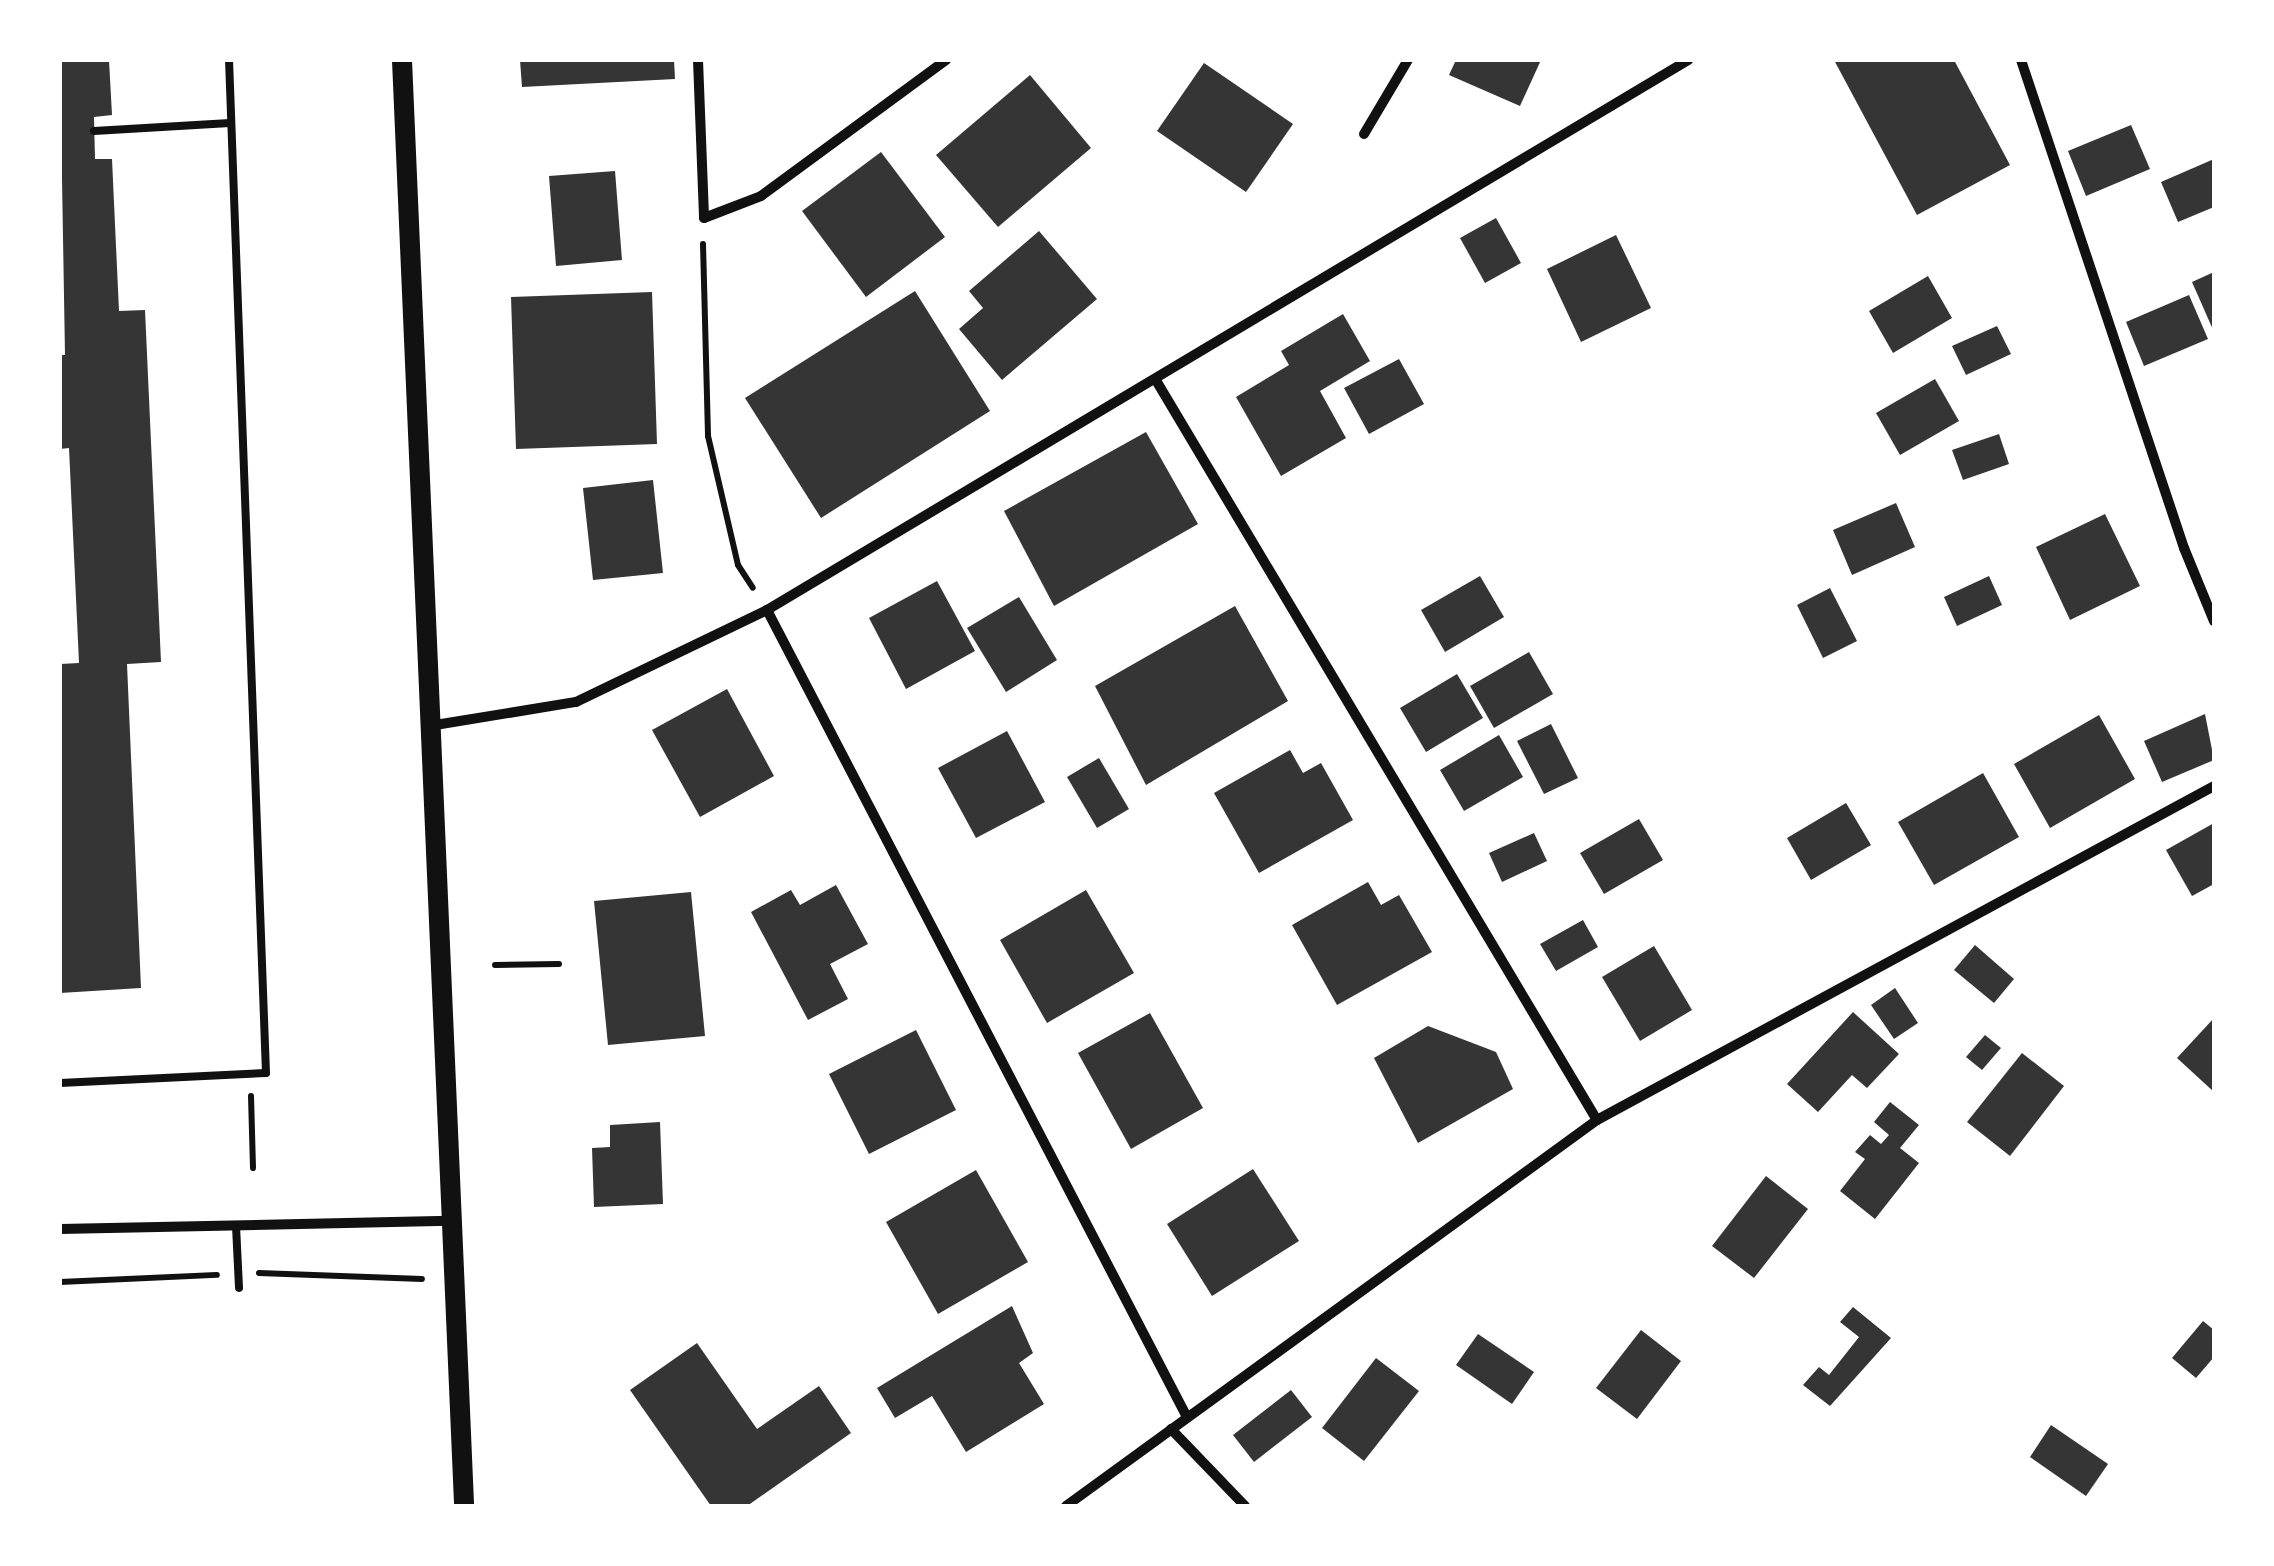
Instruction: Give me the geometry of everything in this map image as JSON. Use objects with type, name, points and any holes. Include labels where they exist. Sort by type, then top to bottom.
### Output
[{"type":"main road","points":[[402,60],[427,726],[464,1506]]},
{"type":"street","points":[[698,60],[704,218],[743,208],[777,186],[946,60]]},
{"type":"street","points":[[1364,134],[1408,60]]},
{"type":"street","points":[[427,726],[576,702],[767,610],[1158,382],[1415,218],[1688,60]]},
{"type":"street","points":[[2021,60],[2184,548],[2214,621]]},
{"type":"street","points":[[1158,382],[1597,1120]]},
{"type":"street","points":[[767,610],[1187,1417]]},
{"type":"street","points":[[1066,1506],[1597,1120],[2214,786]]},
{"type":"street","points":[[60,1230],[450,1220]]},
{"type":"street","points":[[1170,1429],[1245,1506]]},
{"type":"lane","points":[[60,1083],[266,1074],[229,60]]},
{"type":"lane","points":[[94,131],[230,123]]},
{"type":"lane","points":[[236,1226],[239,1288]]},
{"type":"path","points":[[704,218],[700,293],[708,436],[738,564],[767,610]]},
{"type":"path","points":[[495,964],[559,964]]},
{"type":"path","points":[[251,1075],[254,1168]]},
{"type":"building","points":[[60,60],[109,60],[112,115],[94,117],[95,159],[112,159],[119,311],[145,310],[161,662],[127,664],[141,988],[60,993],[60,664],[79,663],[69,448],[60,449],[60,355],[65,355]]},
{"type":"building","points":[[520,60],[674,60],[675,79],[522,87]]},
{"type":"building","points":[[1456,60],[1541,60],[1520,106],[1449,75]]},
{"type":"building","points":[[1834,60],[1954,60],[2010,165],[1917,215]]},
{"type":"building","points":[[1204,63],[1293,124],[1246,192],[1157,131]]},
{"type":"building","points":[[1030,75],[1091,148],[998,227],[936,155]]},
{"type":"building","points":[[2131,125],[2150,169],[2086,196],[2068,151]]},
{"type":"building","points":[[881,152],[945,237],[866,297],[802,211]]},
{"type":"building","points":[[2214,159],[2214,207],[2178,222],[2161,182]]},
{"type":"building","points":[[615,171],[622,260],[556,266],[549,176]]},
{"type":"building","points":[[1496,218],[1521,263],[1485,283],[1460,238]]},
{"type":"building","points":[[1039,231],[1097,299],[1002,380],[959,329],[983,308],[969,291]]},
{"type":"building","points":[[1616,235],[1651,308],[1581,342],[1547,269]]},
{"type":"building","points":[[2214,272],[2214,332],[2192,282]]},
{"type":"building","points":[[1928,276],[1952,318],[1893,353],[1869,311]]},
{"type":"building","points":[[915,291],[990,411],[821,518],[745,398]]},
{"type":"building","points":[[652,292],[657,444],[516,449],[511,297]]},
{"type":"building","points":[[2189,295],[2208,339],[2144,366],[2126,322]]},
{"type":"building","points":[[1343,314],[1370,361],[1320,391],[1346,438],[1281,476],[1236,397],[1289,365],[1281,351]]},
{"type":"building","points":[[1997,326],[2011,354],[1966,375],[1952,346]]},
{"type":"building","points":[[1399,359],[1424,404],[1369,434],[1344,388]]},
{"type":"building","points":[[1935,379],[1959,421],[1900,455],[1876,413]]},
{"type":"building","points":[[1146,432],[1198,524],[1054,606],[1004,511]]},
{"type":"building","points":[[1999,434],[2009,464],[1963,480],[1952,450]]},
{"type":"building","points":[[653,480],[663,573],[593,580],[583,488]]},
{"type":"building","points":[[1896,503],[1915,547],[1852,575],[1833,530]]},
{"type":"building","points":[[2105,514],[2140,586],[2070,620],[2036,547]]},
{"type":"building","points":[[1480,576],[1504,617],[1445,652],[1421,610]]},
{"type":"building","points":[[1989,576],[2002,605],[1957,626],[1944,597]]},
{"type":"building","points":[[937,581],[975,651],[906,689],[869,618]]},
{"type":"building","points":[[1830,588],[1857,641],[1823,658],[1797,605]]},
{"type":"building","points":[[1019,597],[1057,660],[1006,692],[967,628]]},
{"type":"building","points":[[1235,606],[1288,701],[1146,785],[1095,686]]},
{"type":"building","points":[[1529,652],[1553,694],[1494,728],[1470,686]]},
{"type":"building","points":[[1457,674],[1483,718],[1426,752],[1400,708]]},
{"type":"building","points":[[727,689],[774,776],[700,817],[652,730]]},
{"type":"building","points":[[2205,714],[2214,760],[2162,782],[2144,741]]},
{"type":"building","points":[[2099,715],[2135,779],[2050,828],[2014,764]]},
{"type":"building","points":[[1551,724],[1578,778],[1544,794],[1517,741]]},
{"type":"building","points":[[1007,731],[1045,802],[976,838],[938,768]]},
{"type":"building","points":[[1499,735],[1523,777],[1464,811],[1440,770]]},
{"type":"building","points":[[1290,750],[1303,773],[1321,763],[1353,820],[1259,873],[1214,793]]},
{"type":"building","points":[[1099,758],[1129,809],[1097,828],[1067,777]]},
{"type":"building","points":[[1983,773],[2019,837],[1934,885],[1898,822]]},
{"type":"building","points":[[1846,803],[1871,845],[1811,880],[1787,838]]},
{"type":"building","points":[[1639,819],[1663,860],[1604,894],[1580,853]]},
{"type":"building","points":[[2214,823],[2214,884],[2192,896],[2166,850]]},
{"type":"building","points":[[1534,833],[1547,861],[1502,882],[1489,853]]},
{"type":"building","points":[[1368,882],[1381,905],[1399,895],[1432,952],[1337,1005],[1292,925]]},
{"type":"building","points":[[836,885],[868,944],[830,964],[848,999],[808,1020],[751,912],[791,890],[800,905]]},
{"type":"building","points":[[1086,890],[1134,973],[1047,1023],[1000,940]]},
{"type":"building","points":[[691,892],[705,1036],[608,1045],[594,901]]},
{"type":"building","points":[[1583,920],[1598,947],[1556,971],[1540,944]]},
{"type":"building","points":[[1975,945],[2014,979],[1994,1003],[1954,970]]},
{"type":"building","points":[[1654,946],[1692,1010],[1640,1041],[1602,977]]},
{"type":"building","points":[[1895,988],[1918,1023],[1894,1039],[1871,1005]]},
{"type":"building","points":[[1853,1012],[1899,1054],[1867,1088],[1852,1075],[1818,1112],[1787,1084]]},
{"type":"building","points":[[1150,1013],[1203,1108],[1131,1149],[1078,1053]]},
{"type":"building","points":[[2214,1018],[2214,1092],[2177,1058]]},
{"type":"building","points":[[1428,1026],[1496,1052],[1513,1089],[1418,1143],[1374,1058]]},
{"type":"building","points":[[916,1030],[956,1110],[869,1154],[829,1074]]},
{"type":"building","points":[[1985,1035],[2001,1048],[1982,1070],[1966,1057]]},
{"type":"building","points":[[2022,1053],[2064,1086],[2010,1156],[1967,1122]]},
{"type":"building","points":[[1890,1102],[1919,1125],[1900,1148],[1919,1163],[1875,1219],[1840,1191],[1865,1159],[1855,1152],[1870,1135],[1881,1144],[1889,1135],[1874,1122]]},
{"type":"building","points":[[660,1122],[663,1204],[594,1207],[592,1148],[610,1147],[610,1125]]},
{"type":"building","points":[[1253,1169],[1299,1241],[1212,1296],[1167,1224]]},
{"type":"building","points":[[976,1170],[1028,1262],[938,1314],[886,1222]]},
{"type":"building","points":[[1766,1176],[1808,1209],[1754,1278],[1712,1246]]},
{"type":"building","points":[[1012,1306],[1033,1353],[1019,1363],[1044,1404],[966,1452],[932,1396],[895,1418],[877,1388]]},
{"type":"building","points":[[1853,1307],[1891,1338],[1830,1406],[1803,1385],[1819,1367],[1829,1375],[1859,1337],[1840,1322]]},
{"type":"building","points":[[2203,1321],[2214,1330],[2214,1357],[2196,1378],[2172,1358]]},
{"type":"building","points":[[1641,1330],[1681,1361],[1637,1419],[1596,1388]]},
{"type":"building","points":[[1478,1334],[1534,1372],[1512,1404],[1456,1365]]},
{"type":"building","points":[[697,1343],[757,1429],[819,1386],[851,1433],[747,1506],[711,1506],[630,1390]]},
{"type":"building","points":[[1376,1358],[1419,1391],[1364,1461],[1322,1428]]},
{"type":"building","points":[[1291,1390],[1312,1417],[1254,1462],[1233,1435]]},
{"type":"building","points":[[2051,1425],[2108,1464],[2086,1496],[2030,1457]]}]
